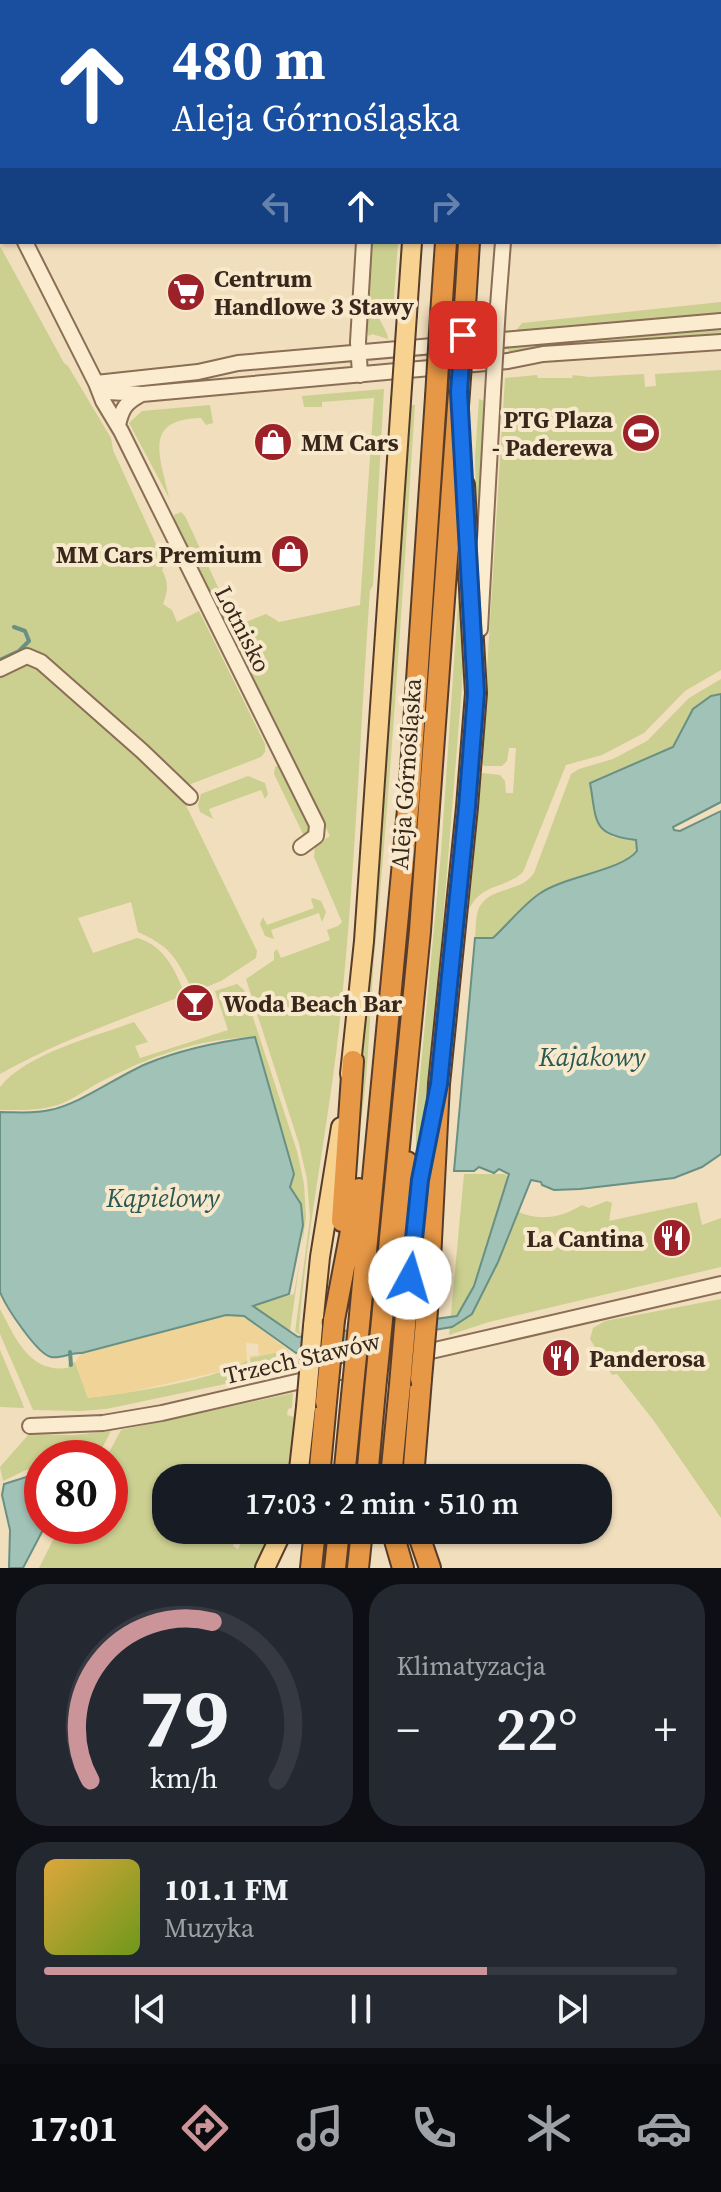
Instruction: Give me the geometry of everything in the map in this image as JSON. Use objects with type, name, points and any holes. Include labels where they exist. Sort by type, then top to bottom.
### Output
[{"type":"highway","points":[[345,1464],[407,827],[446,244]]},
{"type":"highway","name":"Aleja Górnośląska","points":[[368,1464],[424,887],[469,244]]},
{"type":"highway","points":[[414,1464],[428,1299],[439,1084],[476,693],[459,392]]},
{"type":"highway","points":[[318,1464],[316,1404],[384,1059]]},
{"type":"highway","points":[[334,1320],[353,1061]]},
{"type":"highway","points":[[404,1078],[408,1178],[407,1303]]},
{"type":"highway","points":[[392,1464],[420,1180],[439,1084]]},
{"type":"highway","points":[[311,1568],[314,1544]]},
{"type":"highway","points":[[335,1568],[338,1544]]},
{"type":"highway","points":[[358,1568],[361,1544]]},
{"type":"highway","points":[[396,1544],[403,1568]]},
{"type":"highway","points":[[422,1544],[430,1568]]},
{"type":"main road","points":[[301,1464],[316,1404],[313,1326],[322,1243],[353,1061],[364,941],[412,244]]},
{"type":"main road","points":[[265,1568],[276,1544]]},
{"type":"street","name":"Lotnisko","points":[[26,244],[317,825],[316,836],[301,847]]},
{"type":"street","points":[[360,375],[358,353],[364,244]]},
{"type":"street","points":[[476,693],[503,244]]},
{"type":"street","points":[[96,383],[198,372],[238,363],[721,321]]},
{"type":"street","points":[[96,383],[108,392],[142,394],[508,361],[543,354],[721,342]]},
{"type":"street","points":[[118,425],[121,410],[127,401],[142,394]]},
{"type":"street","points":[[0,669],[27,656],[41,662],[190,797]]},
{"type":"street","name":"Trzech Stawów","points":[[30,1426],[103,1423],[162,1413],[721,1284]]},
{"type":"green space","points":[[370,244],[398,244],[393,312],[378,314],[388,339],[372,334],[369,336],[366,330]]},
{"type":"green space","points":[[0,246],[64,363],[111,438],[113,450],[165,564],[162,570],[167,587],[163,604],[172,610],[177,622],[199,611],[265,744],[265,752],[261,757],[178,789],[257,951],[256,958],[221,981],[194,992],[167,950],[138,932],[131,902],[78,918],[93,953],[137,938],[155,946],[173,968],[185,995],[68,1041],[0,1074]]},
{"type":"green space","points":[[721,302],[721,314],[515,332],[522,323]]},
{"type":"green space","points":[[721,327],[721,335],[572,344],[508,353],[509,346]]},
{"type":"green space","points":[[721,370],[721,670],[685,691],[644,733],[602,755],[566,765],[523,872],[481,894],[469,909],[476,832],[472,831],[476,779],[483,773],[500,775],[505,781],[506,793],[513,793],[516,748],[509,748],[507,761],[502,766],[484,766],[478,759],[487,670],[505,378],[644,374],[645,387],[656,386],[655,374]]},
{"type":"green space","points":[[384,389],[345,966],[307,1252],[301,1335],[295,1332],[310,1218],[307,1179],[299,1144],[246,979],[274,960],[277,949],[281,958],[330,940],[327,930],[342,922],[314,857],[315,845],[330,836],[225,631],[175,524],[174,515],[181,512],[185,516],[236,626],[266,614],[279,622],[360,605],[374,398],[322,402],[322,407],[304,407],[302,396]]},
{"type":"green space","points":[[479,399],[484,401],[477,529],[475,458]]},
{"type":"green space","points":[[450,402],[421,821],[373,1305],[369,1305],[444,403]]},
{"type":"green space","points":[[210,405],[213,423],[206,425],[201,418],[182,420],[162,433],[160,456],[169,498],[129,423],[142,411]]},
{"type":"green space","points":[[410,405],[415,405],[387,812],[365,1088],[351,1170],[370,968]]},
{"type":"green space","points":[[461,558],[465,628],[462,686],[436,1007],[416,1198],[416,1119],[441,853]]},
{"type":"green space","points":[[721,679],[721,694],[710,697],[696,707],[671,748],[634,766],[612,837],[636,839],[637,851],[618,864],[550,888],[533,899],[493,938],[475,938],[477,913],[485,900],[522,884],[534,873],[571,774],[613,759],[647,741],[689,698]]},
{"type":"green space","points":[[279,765],[310,824],[310,830],[304,836],[274,774],[275,767]]},
{"type":"green space","points":[[248,776],[265,783],[268,794],[265,799],[261,790],[209,809],[213,819],[200,812],[201,794]]},
{"type":"green space","points":[[313,898],[321,901],[326,912],[322,922],[319,913],[271,930],[274,939],[265,936],[260,924],[263,917],[267,925],[314,908]]},
{"type":"green space","points":[[237,984],[244,990],[297,1151],[304,1184],[306,1217],[301,1250],[301,1213],[290,1187],[294,1174],[255,1037],[194,1045],[156,1057],[57,1105],[31,1110],[0,1110],[0,1087],[12,1075],[44,1055],[81,1040],[134,1022],[148,1042],[135,1046],[140,1058],[228,1030],[215,991]]},
{"type":"green space","points":[[464,1174],[504,1174],[513,1180],[504,1204],[533,1216],[553,1216],[582,1205],[589,1208],[607,1201],[612,1203],[609,1221],[697,1202],[702,1225],[721,1218],[721,1267],[489,1322],[449,1335]]},
{"type":"green space","points":[[300,1256],[290,1331],[252,1306],[294,1294]]},
{"type":"green space","points":[[721,1299],[721,1518],[654,1421],[617,1374],[612,1375],[590,1339],[593,1328],[605,1321]]},
{"type":"green space","points":[[0,1309],[18,1342],[34,1359],[55,1368],[68,1368],[68,1364],[75,1362],[88,1398],[193,1380],[247,1360],[249,1379],[106,1409],[33,1410],[0,1334]]},
{"type":"green space","points":[[0,1350],[22,1402],[24,1408],[0,1407]]},
{"type":"green space","points":[[288,1350],[290,1367],[287,1370],[252,1378],[250,1358]]},
{"type":"green space","points":[[293,1393],[292,1408],[288,1409],[287,1415],[294,1417],[290,1464],[152,1464],[152,1544],[234,1544],[238,1549],[241,1544],[266,1544],[255,1568],[39,1568],[51,1544],[128,1544],[128,1440],[116,1440],[121,1430]]},
{"type":"green space","points":[[111,1431],[106,1440],[24,1440],[24,1471],[3,1481],[0,1467],[29,1434],[73,1435]]},
{"type":"sand","points":[[226,1315],[243,1316],[288,1350],[250,1358],[259,1355],[258,1344],[246,1343],[247,1360],[235,1368],[126,1393],[88,1398],[75,1362],[82,1353]]},
{"type":"water","points":[[721,694],[721,802],[673,827],[680,831],[721,811],[721,1154],[702,1167],[674,1178],[554,1190],[531,1180],[498,1262],[472,1314],[452,1327],[296,1353],[244,1316],[226,1315],[82,1353],[51,1357],[38,1348],[0,1292],[0,1112],[38,1112],[62,1107],[159,1059],[200,1047],[255,1037],[294,1174],[290,1187],[301,1204],[303,1225],[289,1294],[253,1306],[298,1337],[457,1316],[474,1286],[509,1174],[499,1169],[494,1173],[479,1167],[474,1171],[454,1171],[475,938],[493,938],[527,904],[550,888],[618,864],[637,851],[636,840],[611,834],[599,824],[590,783],[673,747],[693,709],[711,696]]},
{"type":"water","points":[[24,1478],[24,1544],[36,1544],[23,1568],[9,1568],[10,1530],[2,1495],[4,1484]]},
{"type":"waterway","points":[[0,660],[19,651],[29,641],[25,631],[14,627]]},
{"type":"waterway","points":[[70,1352],[71,1365]]},
{"type":"place","name":"Centrum Handlowe 3 Stawy","points":[[186,292]]},
{"type":"place","name":"PTG Plaza - Paderewa","points":[[641,433]]},
{"type":"place","name":"MM Cars","points":[[273,442]]},
{"type":"place","name":"MM Cars Premium","points":[[290,554]]},
{"type":"place","name":"Woda Beach Bar","points":[[195,1003]]},
{"type":"place","name":"La Cantina","points":[[672,1238]]},
{"type":"place","name":"Panderosa","points":[[561,1358]]},
{"type":"route","points":[[410,1278],[420,1180],[439,1084],[476,693],[459,392],[463,335]]},
{"type":"water label","name":"Kajakowy","points":[[592,1057]]},
{"type":"water label","name":"Kąpielowy","points":[[163,1198]]}]
